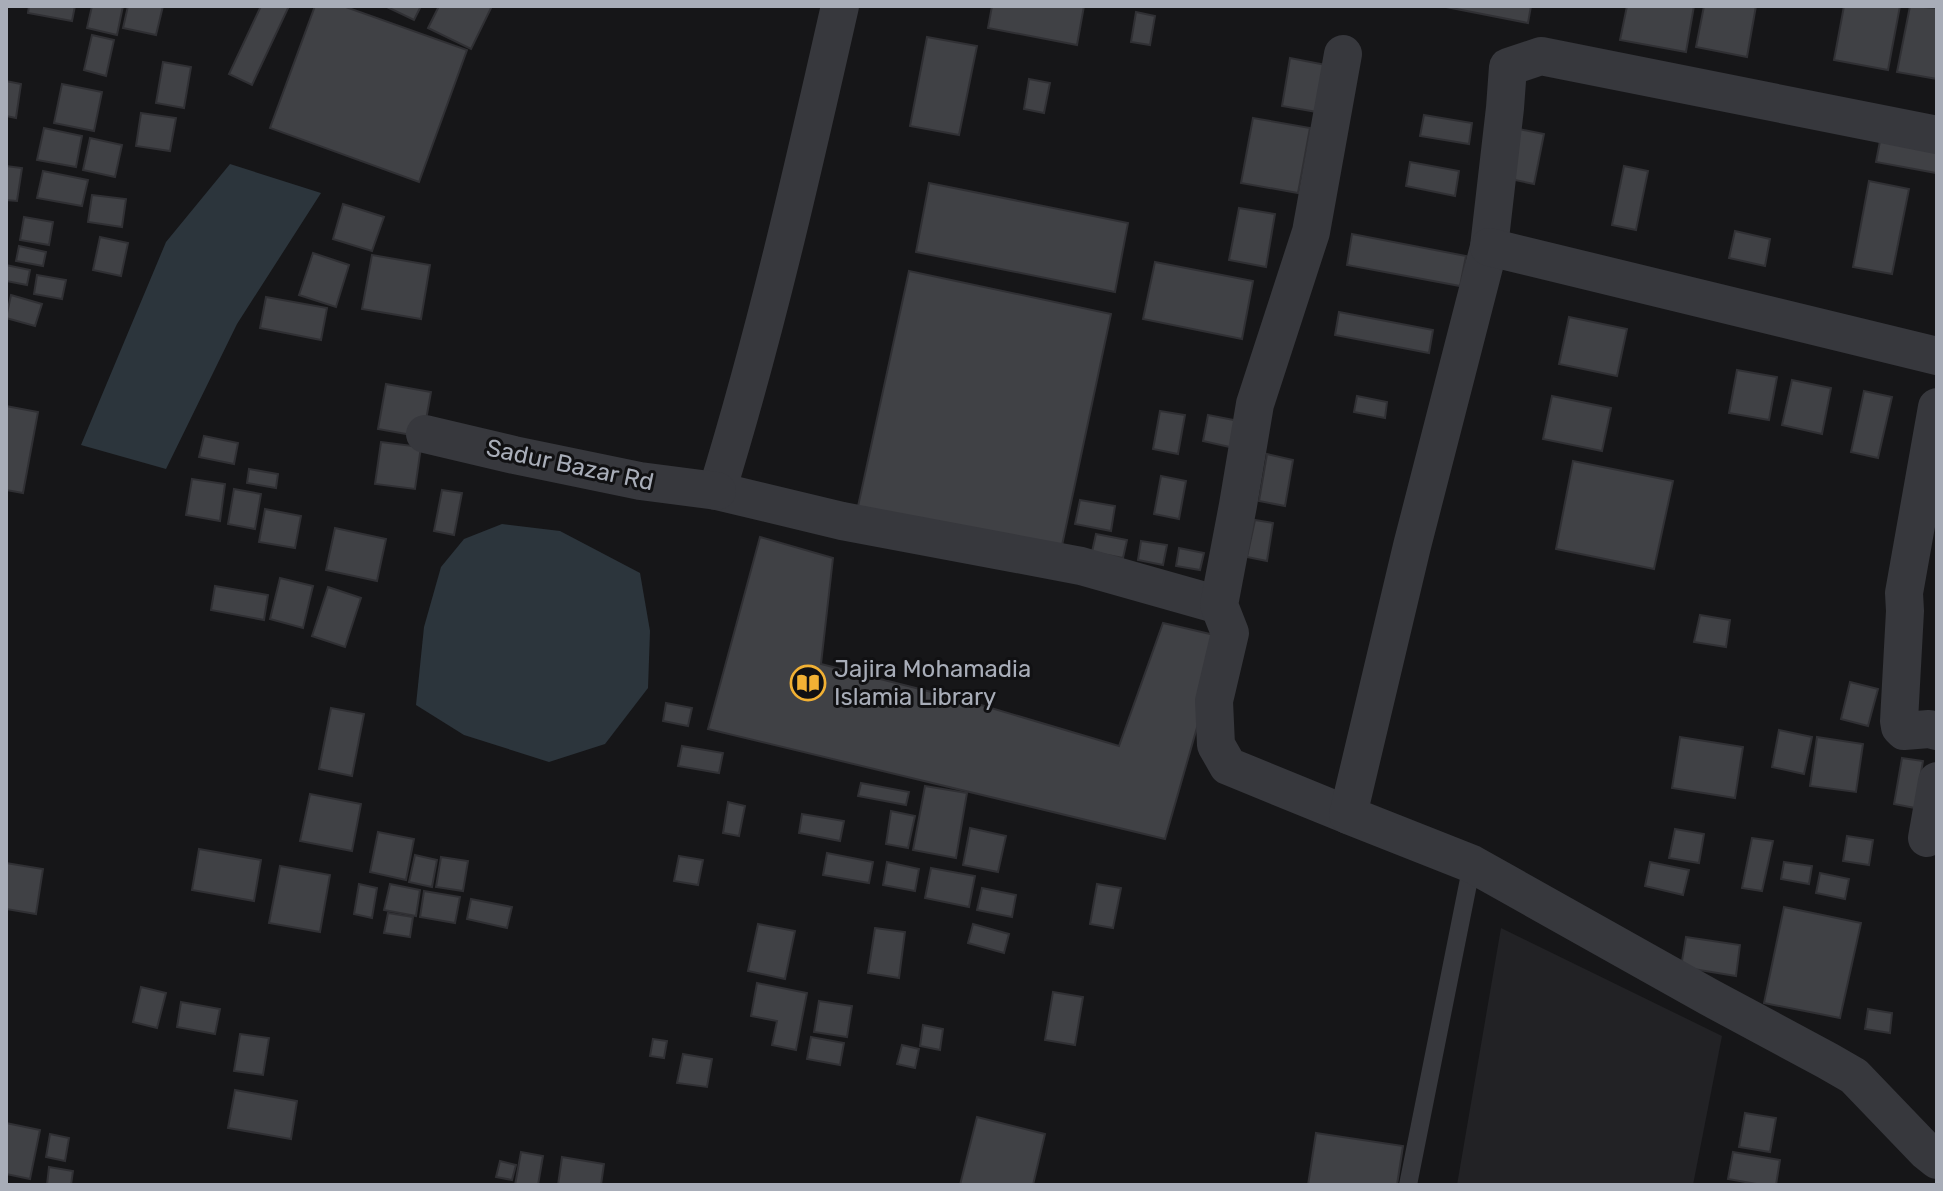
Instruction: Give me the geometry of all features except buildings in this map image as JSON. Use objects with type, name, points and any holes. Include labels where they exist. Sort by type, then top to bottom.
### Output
[{"type":"street","points":[[717,491],[791,218],[840,6]]},
{"type":"street","points":[[1343,54],[1311,232],[1255,404],[1219,605],[1230,633],[1214,701],[1216,745],[1228,766],[1472,864],[1854,1076],[1937,1160]]},
{"type":"street","points":[[1348,815],[1412,546],[1489,247],[1508,67],[1541,56],[1937,135]]},
{"type":"street","points":[[1489,247],[1937,356]]},
{"type":"street","points":[[1937,407],[1904,593],[1899,721],[1904,731],[1937,731]]},
{"type":"street","name":"Sadur Bazar Rd","points":[[425,434],[640,481],[717,491],[842,521],[1081,566],[1219,605]]},
{"type":"street","points":[[1927,838],[1937,781]]},
{"type":"lane","points":[[1408,1185],[1472,864]]},
{"type":"shaded area","points":[[230,164],[321,193],[237,324],[166,469],[81,445],[166,242]]},
{"type":"shaded area","points":[[502,524],[560,531],[640,573],[650,631],[648,688],[605,744],[549,762],[464,735],[416,705],[424,627],[441,567],[464,539]]},
{"type":"shaded area","points":[[1501,928],[1722,1036],[1693,1185],[1457,1185]]},
{"type":"place","name":"Jajira Mohamadia Islamia Library","points":[[808,683]]}]
